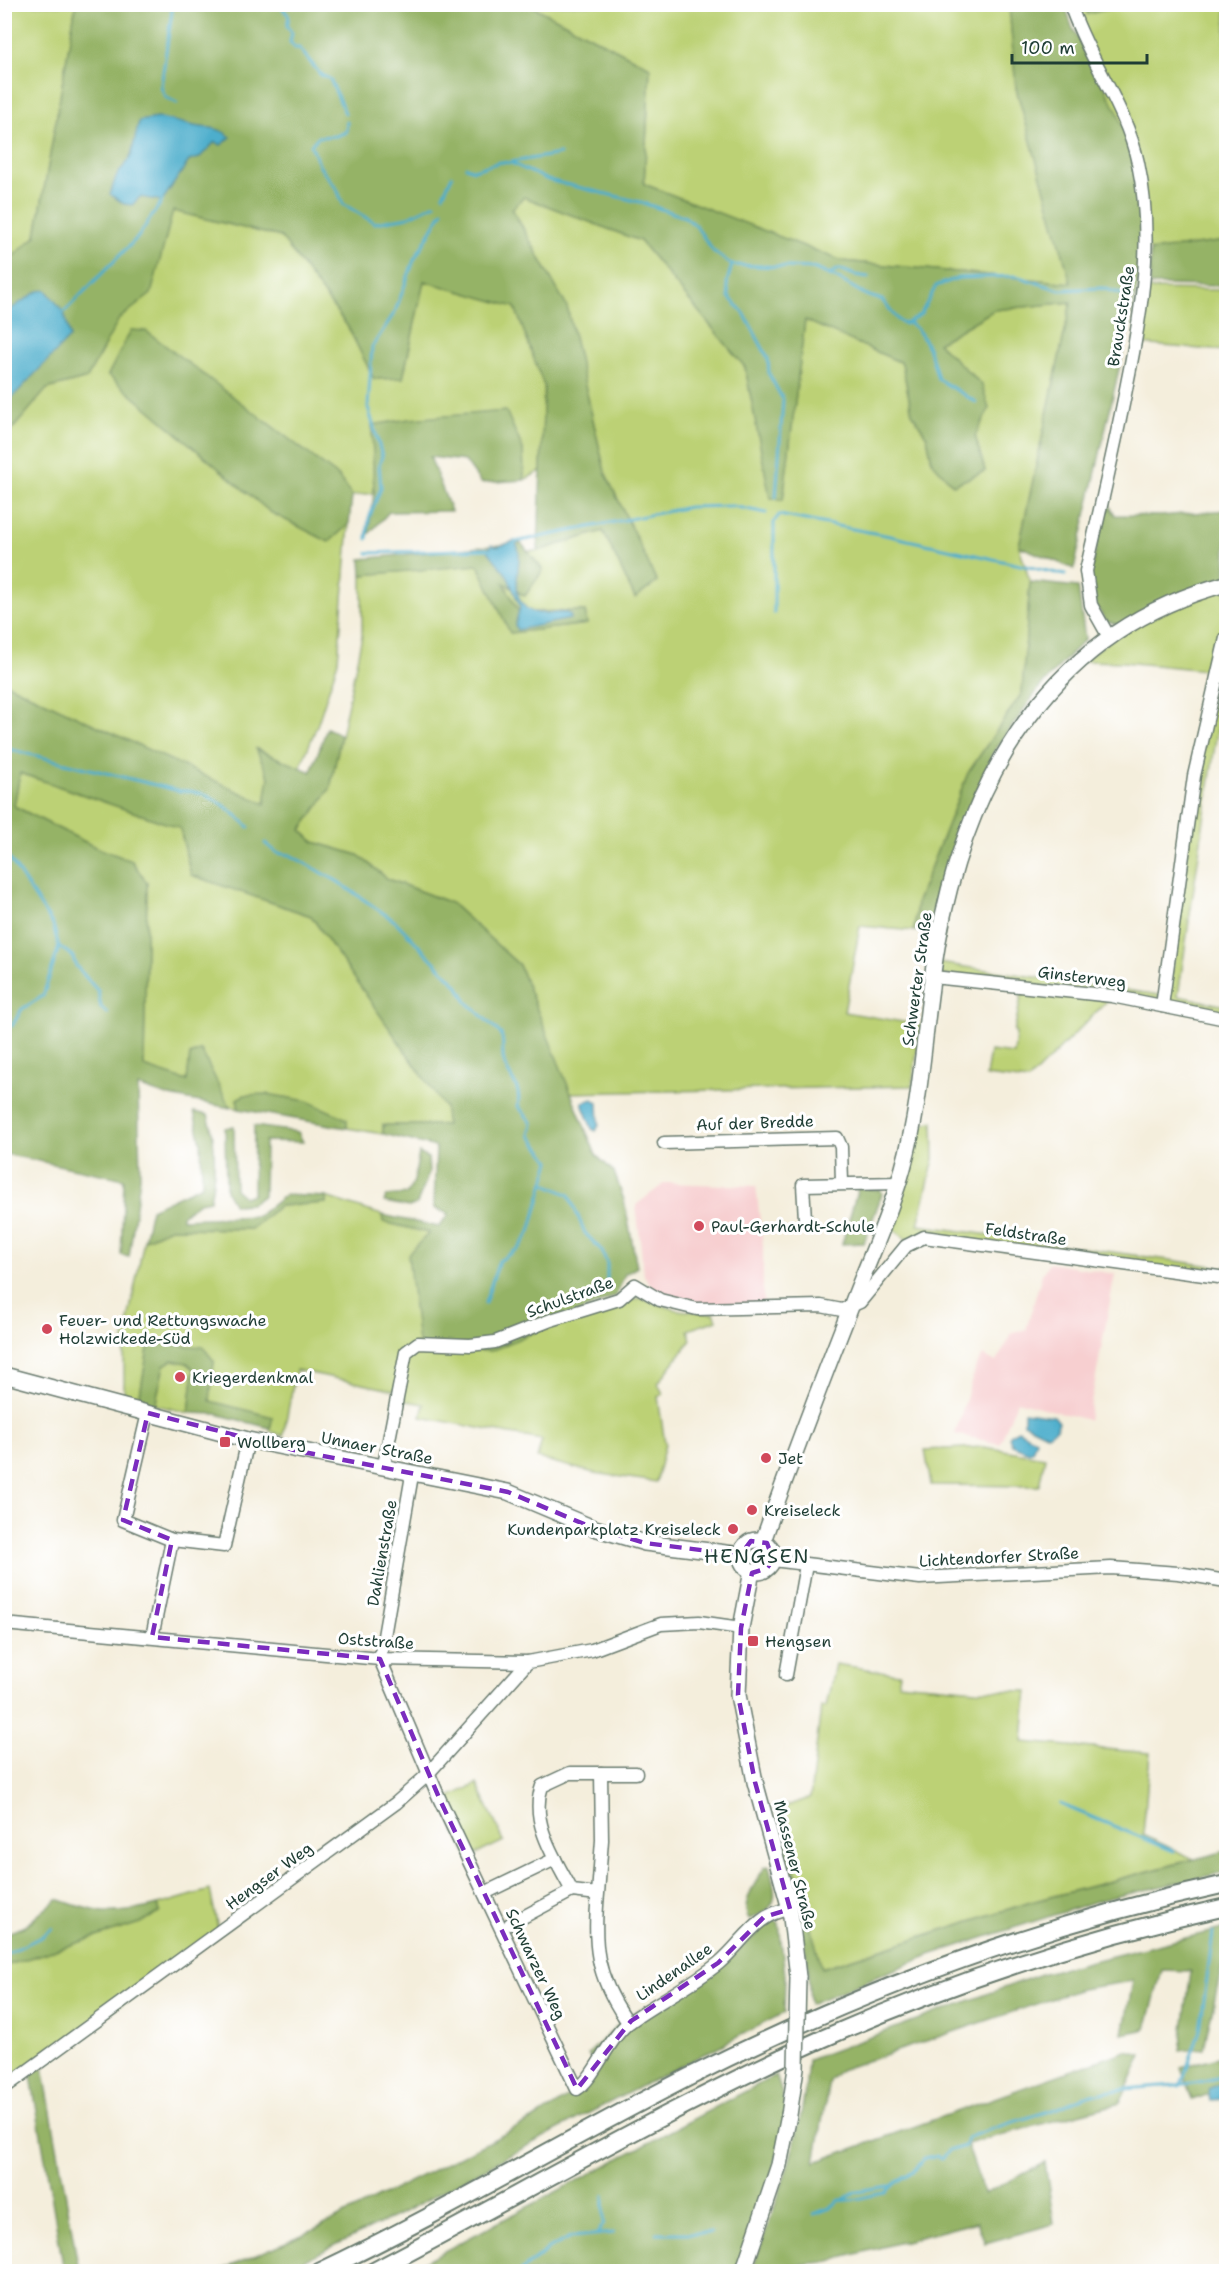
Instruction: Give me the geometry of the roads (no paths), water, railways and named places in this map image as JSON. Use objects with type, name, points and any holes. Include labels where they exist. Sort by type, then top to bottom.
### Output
[{"type":"highway","points":[[319,2271],[429,2217],[688,2078],[812,2018],[918,1975],[999,1946],[1129,1906],[1227,1884]]},
{"type":"highway","points":[[372,2271],[697,2099],[822,2039],[926,1995],[1016,1964],[1081,1944],[1227,1907]]},
{"type":"main road","name":"Schwerter Straße","points":[[763,1541],[899,1183],[919,1095],[938,942],[955,870],[980,798],[999,760],[1043,696],[1080,660],[1109,637],[1162,607],[1227,584]]},
{"type":"main road","name":"Unnaer Straße","points":[[4,1375],[248,1440],[508,1492],[591,1527],[645,1543],[742,1555]]},
{"type":"main road","points":[[756,1540],[763,1541],[772,1550],[773,1560],[767,1568],[752,1571],[745,1565],[742,1555],[747,1544],[756,1540]]},
{"type":"main road","name":"Massener Straße","points":[[743,2271],[779,2165],[789,2115],[796,2068],[798,1977],[790,1909],[743,1732],[737,1683],[741,1628],[752,1571]]},
{"type":"street","name":"Brauckstraße","points":[[1070,4],[1077,27],[1121,113],[1138,162],[1147,234],[1144,287],[1135,346],[1086,571],[1091,604],[1109,637]]},
{"type":"street","points":[[1162,1006],[1194,776],[1227,638]]},
{"type":"street","name":"Ginsterweg","points":[[933,977],[1112,996],[1227,1019]]},
{"type":"street","name":"Auf der Bredde","points":[[664,1143],[837,1138],[841,1147],[842,1183]]},
{"type":"street","points":[[805,1219],[803,1185],[899,1183]]},
{"type":"street","name":"Feldstraße","points":[[850,1308],[860,1302],[906,1246],[924,1237],[1227,1278]]},
{"type":"street","name":"Schulstraße","points":[[385,1460],[406,1352],[418,1343],[470,1346],[495,1342],[551,1320],[619,1299],[635,1285],[660,1300],[698,1309],[821,1306],[850,1308]]},
{"type":"street","points":[[148,1413],[123,1520],[172,1540],[224,1546],[248,1440]]},
{"type":"street","name":"Dahlienstraße","points":[[380,1659],[411,1481],[410,1473]]},
{"type":"street","points":[[152,1637],[172,1540]]},
{"type":"street","name":"Lichtendorfer Straße","points":[[773,1560],[920,1578],[1111,1568],[1178,1573],[1227,1581]]},
{"type":"street","points":[[786,1675],[806,1565]]},
{"type":"street","name":"Oststraße","points":[[4,1624],[380,1659],[528,1662],[592,1650],[661,1624],[699,1622],[741,1628]]},
{"type":"street","points":[[380,1659],[429,1772]]},
{"type":"street","name":"Hengser Weg","points":[[4,2088],[396,1803],[429,1772],[528,1662]]},
{"type":"street","name":"Schwarzer Weg","points":[[429,1772],[577,2089],[585,2084],[595,2065],[631,2020]]},
{"type":"street","points":[[572,1891],[539,1824],[538,1795],[542,1786],[570,1773],[636,1773]]},
{"type":"street","points":[[601,1773],[602,1840],[595,1936],[598,1963],[606,1985],[621,2011],[631,2020]]},
{"type":"street","points":[[491,1890],[555,1859]]},
{"type":"street","points":[[510,1924],[572,1891],[598,1894]]},
{"type":"street","name":"Lindenallee","points":[[631,2020],[718,1963],[764,1917],[790,1909]]},
{"type":"water","points":[[157,118],[215,129],[231,137],[221,145],[215,142],[199,158],[189,161],[162,201],[140,197],[132,205],[124,204],[110,194],[116,177],[131,156],[139,121]]},
{"type":"water","points":[[46,290],[64,312],[70,337],[5,405],[5,313],[38,291]]},
{"type":"water","points":[[514,541],[518,547],[517,584],[522,602],[533,612],[566,613],[571,615],[570,619],[517,630],[515,625],[520,607],[507,575],[488,551],[491,545],[497,547]]},
{"type":"water","points":[[593,1099],[598,1103],[599,1125],[596,1131],[592,1129],[583,1106],[583,1102]]},
{"type":"water","points":[[1024,1412],[1054,1416],[1059,1422],[1055,1430],[1048,1435],[1024,1423]]},
{"type":"water","points":[[1018,1430],[1036,1440],[1032,1451],[1029,1452],[1012,1445],[1009,1437]]},
{"type":"water","points":[[1226,2081],[1226,2099],[1210,2100],[1208,2089]]},
{"type":"waterway","points":[[173,4],[161,86],[165,97],[177,103]]},
{"type":"waterway","points":[[279,4],[289,16],[287,26],[292,33],[290,42],[295,48],[299,48],[321,75],[330,79],[345,113]]},
{"type":"waterway","points":[[347,122],[346,132],[336,136],[318,137],[311,145],[320,167],[337,189],[343,204],[375,223],[408,217],[435,204]]},
{"type":"waterway","points":[[511,162],[560,154]]},
{"type":"waterway","points":[[466,167],[474,170],[500,162],[511,163],[548,180],[640,202],[685,217],[696,226],[713,251],[732,265],[813,268],[837,278],[866,295],[882,300],[898,320],[905,324],[921,314],[936,286],[958,278],[1016,276],[1060,290],[1102,288],[1131,297]]},
{"type":"waterway","points":[[443,195],[452,176]]},
{"type":"waterway","points":[[64,312],[138,237],[162,201]]},
{"type":"waterway","points":[[367,539],[369,518],[381,488],[379,465],[382,456],[368,407],[372,347],[395,312],[414,260],[443,211]]},
{"type":"waterway","points":[[732,265],[727,282],[729,297],[744,313],[768,358],[769,374],[783,400],[776,497]]},
{"type":"waterway","points":[[829,274],[839,269],[868,277]]},
{"type":"waterway","points":[[908,323],[914,326],[924,339],[938,379],[976,402]]},
{"type":"waterway","points":[[515,542],[689,507],[732,506],[766,513]]},
{"type":"waterway","points":[[774,613],[774,522],[779,515],[890,536],[1065,575]]},
{"type":"waterway","points":[[368,553],[488,549]]},
{"type":"waterway","points":[[4,748],[180,791],[200,793],[226,807],[249,827]]},
{"type":"waterway","points":[[265,843],[277,853],[290,855],[337,881],[396,922],[459,987],[467,1002],[501,1034],[503,1059],[517,1088],[518,1106],[532,1123],[530,1135],[550,1161],[530,1232],[519,1248],[499,1261],[485,1303]]},
{"type":"waterway","points":[[4,850],[53,925],[59,947],[72,955],[76,966],[98,991],[101,1008],[108,1013]]},
{"type":"waterway","points":[[12,1026],[22,1009],[43,996],[59,947]]},
{"type":"waterway","points":[[544,1183],[569,1195],[585,1233],[602,1251],[607,1264],[607,1284],[603,1293]]},
{"type":"waterway","points":[[1060,1804],[1174,1851]]},
{"type":"waterway","points":[[4,1955],[41,1937],[52,1928]]},
{"type":"waterway","points":[[1181,2085],[1200,2030],[1213,1933]]},
{"type":"waterway","points":[[814,2214],[830,2208],[840,2200],[852,2200],[886,2193],[894,2184],[916,2169],[924,2159],[938,2156],[942,2158],[949,2151],[965,2146],[967,2138],[1084,2097],[1129,2088],[1194,2083],[1226,2075]]},
{"type":"waterway","points":[[843,2200],[856,2191],[890,2186]]},
{"type":"waterway","points":[[597,2234],[604,2223],[604,2195]]},
{"type":"waterway","points":[[520,2272],[548,2249],[571,2237],[613,2233]]},
{"type":"waterway","points":[[656,2233],[711,2233]]},
{"type":"place","name":"Paul-Gerhardt-Schule","points":[[699,1226]]},
{"type":"place","name":"Feuer- und Rettungswache Holzwickede-Süd","points":[[47,1329]]},
{"type":"place","name":"Kriegerdenkmal","points":[[180,1377]]},
{"type":"place","name":"Wollberg","points":[[225,1442]]},
{"type":"place","name":"Jet","points":[[766,1458]]},
{"type":"place","name":"Kreiseleck","points":[[752,1510]]},
{"type":"place","name":"Kundenparkplatz Kreiseleck","points":[[733,1529]]},
{"type":"place","name":"Hengsen","points":[[753,1641]]},
{"type":"district","name":"HENGSEN","points":[[757,1556]]}]
